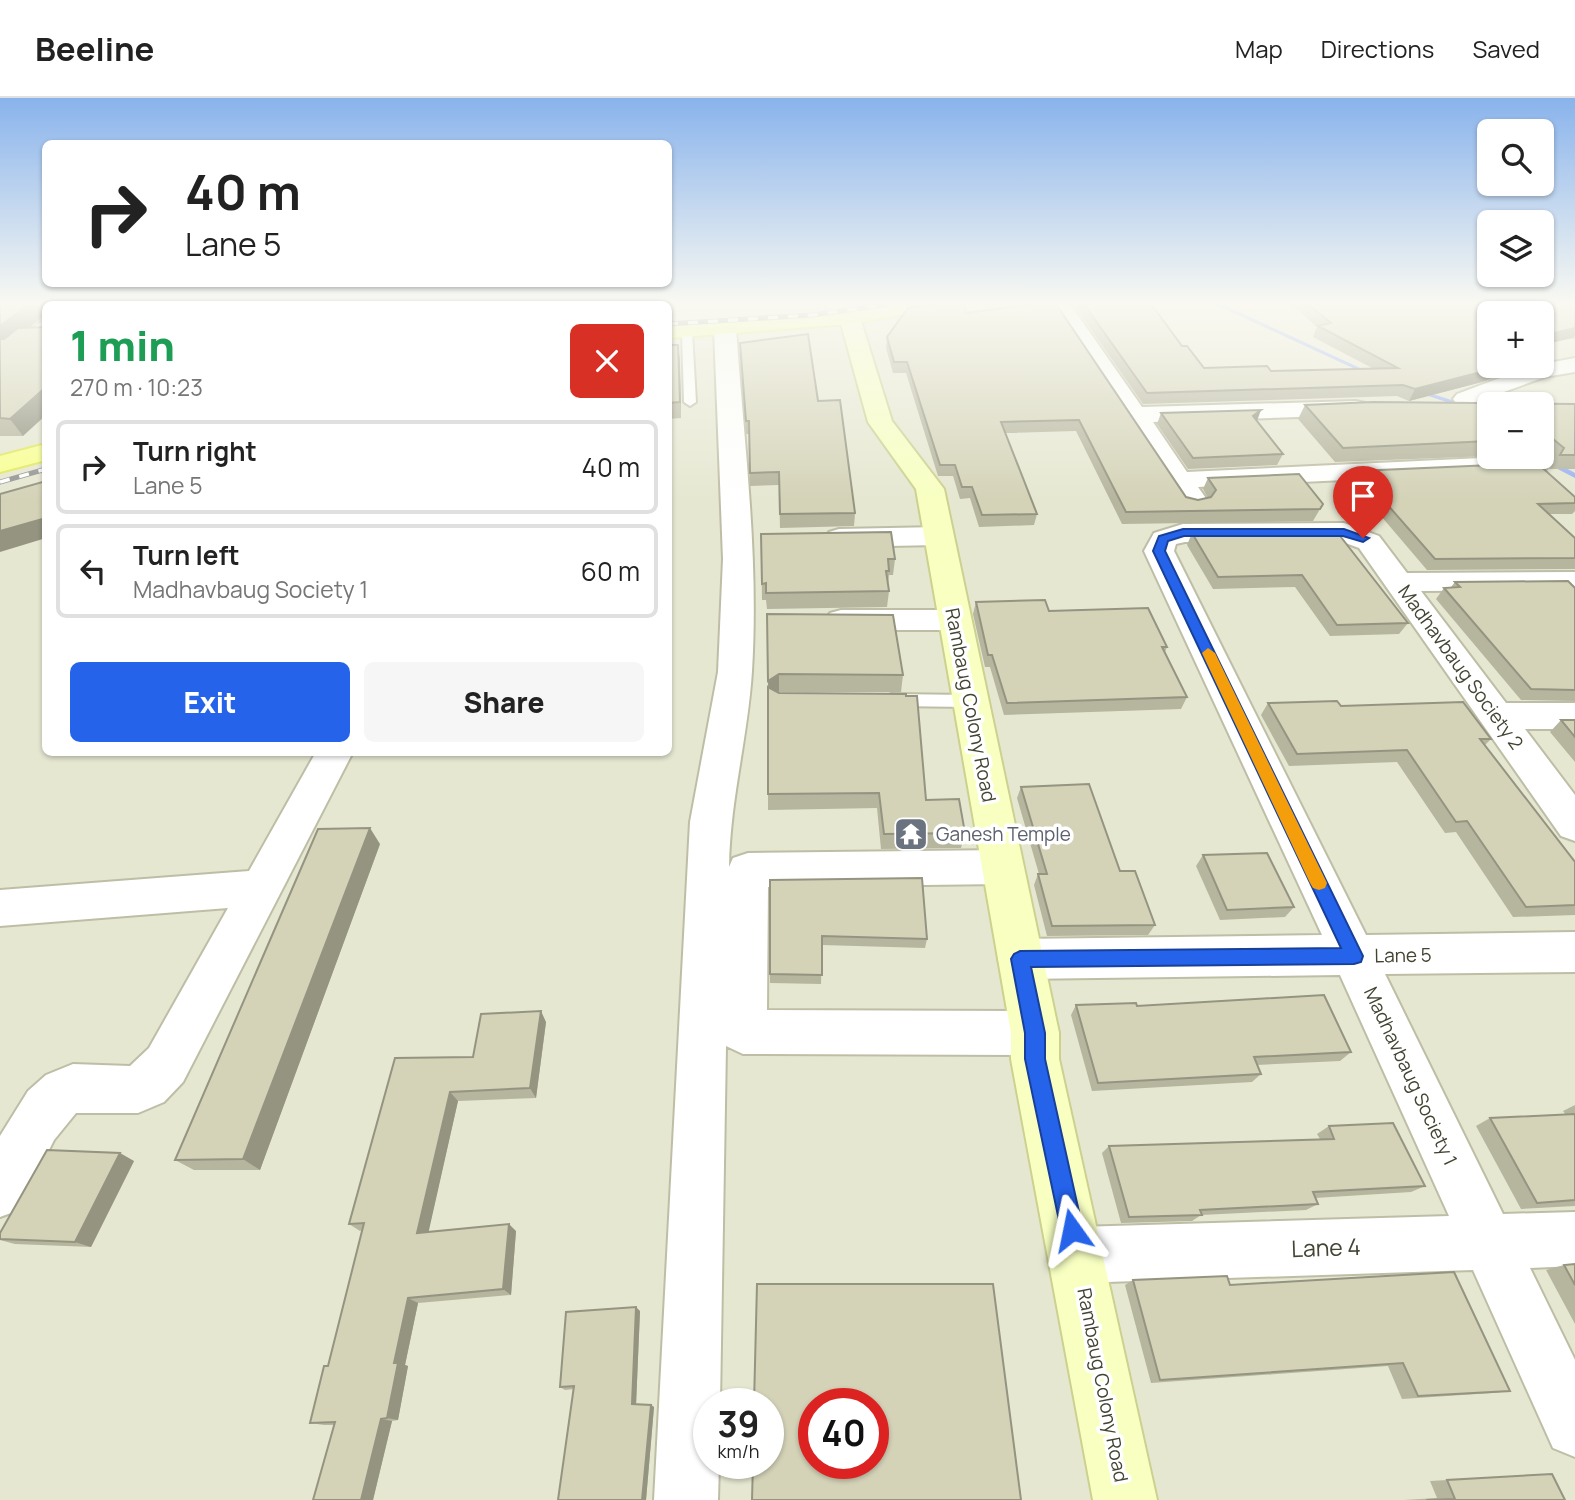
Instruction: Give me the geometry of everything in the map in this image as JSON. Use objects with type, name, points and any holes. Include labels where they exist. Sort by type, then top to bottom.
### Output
[{"type":"main road","points":[[0,464],[42,453]]},
{"type":"street","points":[[686,1500],[710,821],[735,672],[750,540],[698,369]]},
{"type":"street","name":"Rambaug Colony Road","points":[[862,369],[880,422],[930,489],[1035,1033],[1035,1059],[1125,1500]]},
{"type":"street","points":[[1104,369],[1203,514]]},
{"type":"street","points":[[1465,399],[1521,378]]},
{"type":"street","points":[[1553,378],[1575,390]]},
{"type":"street","points":[[1134,415],[1383,407]]},
{"type":"street","points":[[1180,480],[1477,466]]},
{"type":"street","name":"Madhavbaug Society 2","points":[[1164,539],[1183,533],[1344,532],[1370,542],[1575,825]]},
{"type":"street","points":[[818,538],[939,536]]},
{"type":"street","name":"Madhavbaug Society 1","points":[[1164,539],[1159,551],[1354,956],[1575,1426]]},
{"type":"street","points":[[1400,582],[1575,581]]},
{"type":"street","points":[[815,620],[955,620]]},
{"type":"street","points":[[1496,716],[1575,716]]},
{"type":"street","points":[[0,1191],[40,1115],[61,1093],[81,1086],[136,1090],[153,1080],[166,1065],[333,756]]},
{"type":"street","points":[[1003,867],[748,870],[743,1032],[1035,1033]]},
{"type":"street","points":[[0,908],[261,888]]},
{"type":"street","name":"Lane 5","points":[[1020,959],[1575,952]]},
{"type":"street","name":"Lane 4","points":[[1077,1255],[1575,1239]]},
{"type":"lane","points":[[689,369],[690,401]]},
{"type":"lane","points":[[871,700],[970,701]]},
{"type":"shaded area","points":[[0,369],[42,369],[42,756],[672,756],[672,369],[1477,369],[1477,378],[1554,378],[1554,369],[1575,369],[1575,1500],[0,1500]]},
{"type":"building","points":[[0,369],[42,369],[42,391],[10,419],[0,418]]},
{"type":"building","points":[[672,369],[679,369],[680,402],[672,403]]},
{"type":"building","points":[[742,369],[813,369],[818,401],[840,400],[855,513],[780,514],[779,472],[750,473],[749,421],[746,421]]},
{"type":"building","points":[[909,369],[1100,369],[1186,497],[1198,500],[1211,497],[1216,490],[1208,478],[1299,474],[1323,504],[1320,509],[1126,512],[1079,420],[1001,422],[1037,514],[982,515],[972,487],[962,487],[955,465],[940,465]]},
{"type":"building","points":[[1130,369],[1477,369],[1477,373],[1415,389],[1403,385],[1147,393]]},
{"type":"building","points":[[1373,402],[1477,403],[1477,442],[1343,448],[1305,405]]},
{"type":"building","points":[[1554,404],[1575,404],[1575,455],[1560,455],[1564,448],[1554,440]]},
{"type":"building","points":[[1261,410],[1253,416],[1283,454],[1193,458],[1161,413]]},
{"type":"building","points":[[1477,466],[1477,469],[1544,469],[1575,497],[1575,503],[1538,504],[1575,538],[1575,558],[1435,559],[1358,471]]},
{"type":"building","points":[[42,482],[42,519],[0,531],[0,494]]},
{"type":"building","points":[[891,532],[895,559],[888,559],[889,571],[886,571],[889,591],[766,593],[766,583],[762,584],[761,534]]},
{"type":"building","points":[[1337,532],[1408,623],[1337,625],[1302,575],[1218,577],[1192,533]]},
{"type":"building","points":[[1568,581],[1575,588],[1575,690],[1531,689],[1444,588],[1460,587],[1455,582]]},
{"type":"building","points":[[1045,600],[1049,611],[1148,608],[1167,647],[1162,647],[1187,697],[1007,703],[992,655],[988,655],[976,602]]},
{"type":"building","points":[[767,614],[893,615],[903,675],[779,674],[768,681]]},
{"type":"building","points":[[768,687],[779,693],[917,696],[926,800],[959,799],[965,833],[884,834],[879,793],[768,794]]},
{"type":"building","points":[[1337,701],[1341,706],[1463,702],[1491,739],[1480,739],[1575,862],[1575,905],[1526,907],[1467,821],[1456,822],[1407,750],[1297,754],[1268,703]]},
{"type":"building","points":[[1561,720],[1575,720],[1575,737]]},
{"type":"building","points":[[1089,784],[1120,871],[1135,871],[1155,925],[1052,926],[1038,874],[1047,874],[1021,787]]},
{"type":"building","points":[[370,828],[243,1159],[175,1160],[318,829]]},
{"type":"building","points":[[1267,853],[1294,907],[1227,910],[1203,855]]},
{"type":"building","points":[[922,878],[927,939],[822,936],[822,975],[770,974],[770,880]]},
{"type":"building","points":[[1324,995],[1351,1052],[1254,1057],[1261,1074],[1098,1083],[1076,1005],[1136,1003],[1137,1006]]},
{"type":"building","points":[[541,1011],[530,1088],[450,1092],[417,1233],[509,1224],[503,1289],[408,1298],[394,1363],[398,1363],[387,1418],[381,1419],[361,1500],[313,1500],[335,1422],[310,1423],[324,1366],[328,1366],[364,1223],[349,1224],[395,1058],[473,1057],[481,1014]]},
{"type":"building","points":[[1575,1114],[1575,1200],[1537,1203],[1490,1118]]},
{"type":"building","points":[[1393,1123],[1425,1186],[1313,1192],[1318,1204],[1200,1210],[1202,1215],[1129,1217],[1109,1146],[1334,1139],[1329,1126]]},
{"type":"building","points":[[47,1150],[120,1153],[75,1242],[0,1239],[0,1233]]},
{"type":"building","points":[[1575,1264],[1575,1285],[1564,1265]]},
{"type":"building","points":[[1454,1272],[1510,1391],[1418,1396],[1403,1363],[1160,1380],[1133,1280],[1227,1276],[1230,1285]]},
{"type":"building","points":[[757,1284],[993,1284],[1021,1500],[752,1500],[753,1479],[784,1479],[784,1388],[754,1388]]},
{"type":"building","points":[[636,1307],[632,1404],[651,1405],[642,1500],[558,1500],[574,1386],[560,1387],[566,1312]]},
{"type":"building","points":[[1552,1474],[1565,1500],[1426,1500],[1455,1499],[1447,1480]]},
{"type":"waterway","points":[[1360,369],[1370,374]]},
{"type":"waterway","points":[[1418,391],[1477,410]]},
{"type":"waterway","points":[[1554,464],[1575,476]]},
{"type":"railway","points":[[0,482],[42,470]]},
{"type":"slow traffic","points":[[1208,653],[1319,883]]},
{"type":"place","name":"Ganesh Temple","points":[[911,834]]},
{"type":"route","points":[[1072,1230],[1035,1059],[1035,1033],[1020,959],[1354,956],[1159,551],[1160,545],[1164,539],[1183,533],[1344,532],[1363,538]]}]
